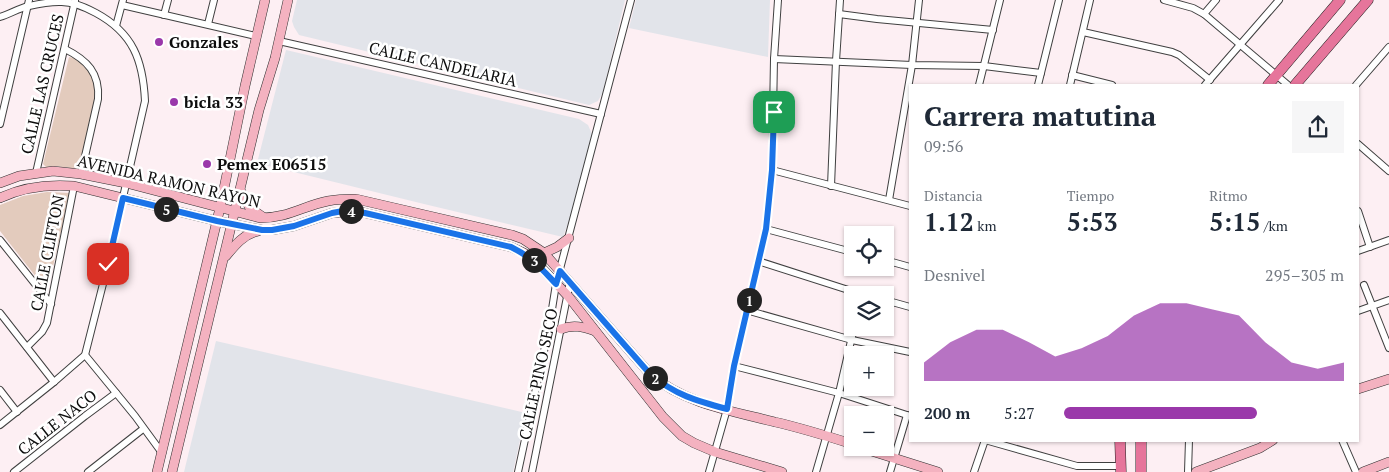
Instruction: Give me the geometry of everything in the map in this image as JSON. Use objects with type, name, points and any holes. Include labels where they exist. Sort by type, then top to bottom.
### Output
[{"type":"main road","points":[[157,472],[220,208],[265,0]]},
{"type":"main road","points":[[172,472],[259,110],[279,41],[288,0]]},
{"type":"main road","points":[[1269,84],[1340,0]]},
{"type":"main road","points":[[1296,84],[1368,0]]},
{"type":"main road","name":"AVENIDA RAMON RAYON","points":[[0,183],[19,176],[53,171],[81,174],[260,218],[284,216],[326,201],[337,199],[356,200],[512,235],[523,239],[544,253],[650,374],[671,389],[691,399],[844,442]]},
{"type":"main road","name":"AVENIDA RAMON RAYON","points":[[0,198],[23,189],[56,185],[74,186],[232,225],[262,230],[294,226],[343,211],[365,213],[511,247],[524,253],[536,262],[568,296],[663,417],[682,436],[715,452],[782,472]]},
{"type":"main road","points":[[240,190],[250,208],[265,218]]},
{"type":"main road","points":[[224,258],[247,235],[262,230]]},
{"type":"main road","points":[[544,253],[557,247],[569,238]]},
{"type":"main road","points":[[561,329],[578,326],[595,331]]},
{"type":"main road","points":[[1359,389],[1389,379]]},
{"type":"main road","points":[[1120,442],[1120,469]]},
{"type":"main road","points":[[1141,442],[1141,472]]},
{"type":"main road","points":[[1196,472],[1260,448],[1270,442]]},
{"type":"main road","points":[[888,456],[938,472]]},
{"type":"main road","points":[[1362,472],[1389,462]]},
{"type":"street","points":[[164,15],[168,0]]},
{"type":"street","points":[[208,24],[214,0]]},
{"type":"street","name":"CALLE PINO SECO","points":[[518,472],[549,328],[556,284],[630,0]]},
{"type":"street","points":[[709,472],[727,409],[746,310],[766,229],[772,170],[774,59],[778,0]]},
{"type":"street","points":[[831,186],[840,0]]},
{"type":"street","points":[[889,200],[912,65],[919,0]]},
{"type":"street","points":[[979,84],[1000,0]]},
{"type":"street","points":[[1038,84],[1059,0]]},
{"type":"street","points":[[1070,84],[1090,0]]},
{"type":"street","points":[[1164,0],[1193,8],[1204,14],[1287,84]]},
{"type":"street","points":[[1204,14],[1216,0]]},
{"type":"street","points":[[1082,32],[1172,52],[1178,55],[1207,82],[1279,0]]},
{"type":"street","points":[[0,17],[29,3],[75,2],[86,8],[116,26],[129,41],[138,59],[144,80],[145,101],[85,355],[0,425]]},
{"type":"street","name":"CALLE LAS CRUCES","points":[[36,173],[75,2]]},
{"type":"street","points":[[116,26],[122,2],[164,15],[256,36]]},
{"type":"street","points":[[0,124],[29,3]]},
{"type":"street","points":[[839,14],[993,30]]},
{"type":"street","name":"CALLE CANDELARIA","points":[[279,41],[601,114]]},
{"type":"street","points":[[1357,84],[1389,47]]},
{"type":"street","points":[[65,49],[85,61],[94,74],[99,87],[81,174]]},
{"type":"street","points":[[774,59],[984,66],[1041,73]]},
{"type":"street","points":[[1072,75],[1108,84]]},
{"type":"street","points":[[1359,145],[1389,171]]},
{"type":"street","points":[[772,170],[909,206]]},
{"type":"street","name":"CALLE CLIFTON","points":[[27,347],[46,326],[74,186]]},
{"type":"street","points":[[1359,214],[1370,247]]},
{"type":"street","points":[[766,229],[844,250]]},
{"type":"street","points":[[0,240],[51,304]]},
{"type":"street","points":[[1359,251],[1389,240]]},
{"type":"street","points":[[758,261],[844,289]]},
{"type":"street","points":[[894,263],[909,267]]},
{"type":"street","name":"CALLE PINO SECO","points":[[532,472],[570,282]]},
{"type":"street","points":[[1364,285],[1389,348]]},
{"type":"street","points":[[1359,311],[1389,300]]},
{"type":"street","points":[[894,303],[909,307]]},
{"type":"street","points":[[746,310],[852,340],[909,352]]},
{"type":"street","points":[[0,314],[54,382]]},
{"type":"street","points":[[816,472],[839,393],[853,336]]},
{"type":"street","points":[[85,355],[135,416],[162,453]]},
{"type":"street","points":[[734,366],[839,393],[908,416],[890,472]]},
{"type":"street","points":[[0,390],[17,412]]},
{"type":"street","name":"CALLE NACO","points":[[14,472],[116,393]]},
{"type":"street","points":[[88,472],[144,429]]},
{"type":"street","points":[[974,472],[984,442]]},
{"type":"street","points":[[992,442],[1077,466],[1120,469]]},
{"type":"street","points":[[1188,472],[1189,442]]},
{"type":"street","points":[[1343,442],[1356,472]]},
{"type":"shaded area","points":[[297,0],[625,0],[603,92],[598,101],[589,105],[299,35],[292,21]]},
{"type":"shaded area","points":[[636,0],[770,0],[768,57],[629,28]]},
{"type":"shaded area","points":[[286,50],[579,119],[588,125],[592,134],[574,207],[563,237],[257,163]]},
{"type":"shaded area","points":[[69,57],[75,58],[86,66],[95,84],[92,113],[78,169],[55,166],[46,167],[43,164]]},
{"type":"shaded area","points":[[47,192],[70,193],[49,284],[47,287],[44,287],[0,231],[0,205],[23,196]]},
{"type":"shaded area","points":[[216,341],[526,413],[513,472],[184,472]]},
{"type":"place","name":"Gonzales","points":[[159,42]]},
{"type":"place","name":"bicla 33","points":[[174,102]]},
{"type":"place","name":"Pemex E06515","points":[[207,164]]},
{"type":"route","points":[[108,264],[123,198],[262,230],[294,226],[332,213],[354,211],[511,247],[524,253],[536,262],[556,284],[560,271],[650,374],[659,381],[691,399],[727,409],[746,310],[766,229],[772,170],[774,112]]}]
